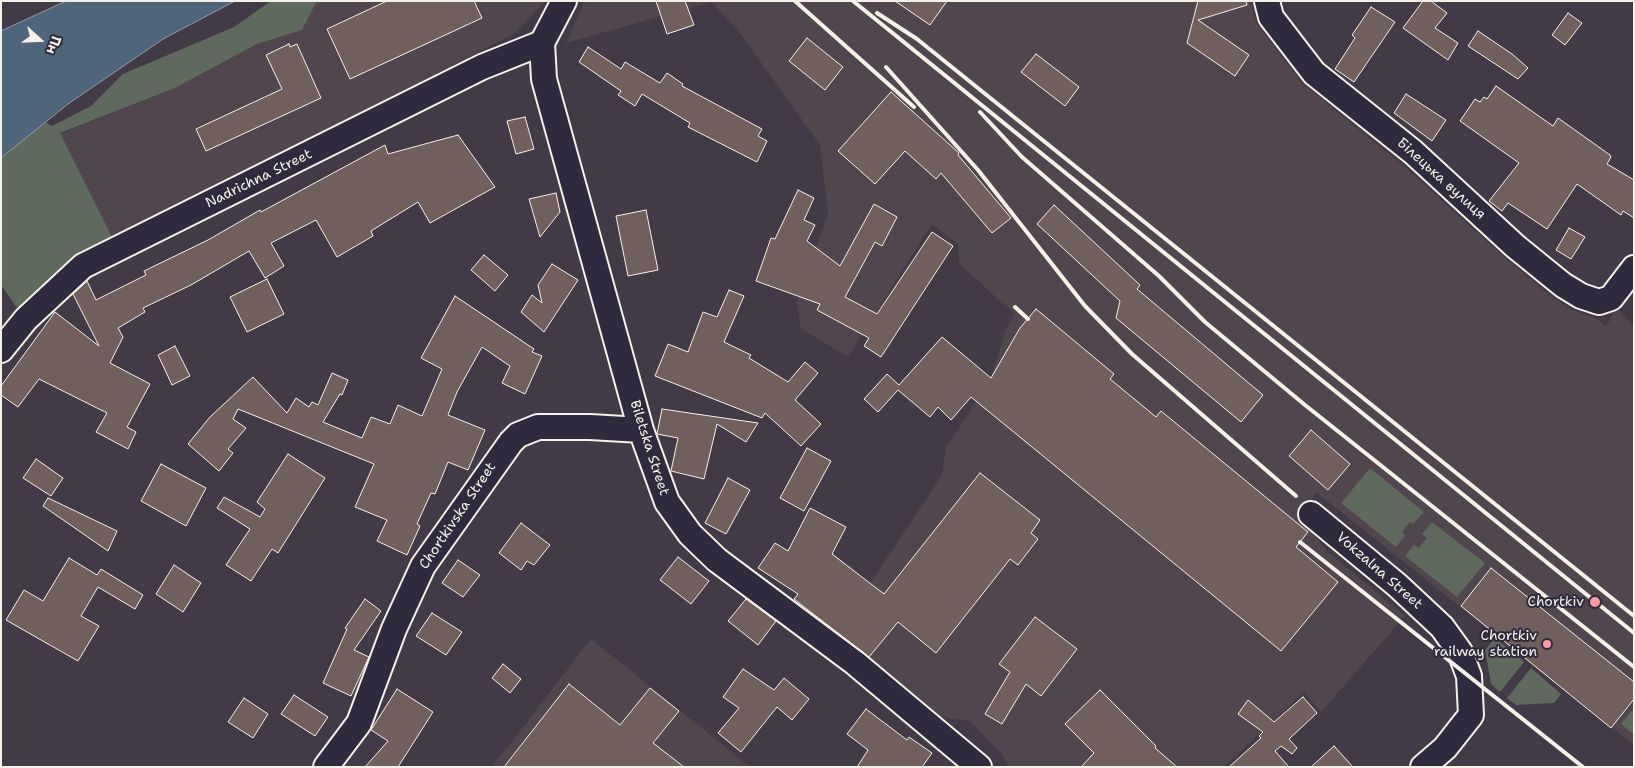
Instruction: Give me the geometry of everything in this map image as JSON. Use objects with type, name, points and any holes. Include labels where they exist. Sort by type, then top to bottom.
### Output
[{"type":"street","points":[[542,43],[564,1]]},
{"type":"street","name":"Білецька вулиця","points":[[1267,1],[1271,17],[1314,73],[1413,152],[1515,246],[1563,285],[1581,296],[1599,302],[1611,298],[1634,268]]},
{"type":"street","name":"Nadrichna Street","points":[[1,350],[26,319],[83,266],[482,67],[542,43]]},
{"type":"street","name":"Biletska Street","points":[[542,43],[544,80],[641,430],[667,502],[690,534],[703,548],[855,662],[979,767]]},
{"type":"street","name":"Chortkivska Street","points":[[326,767],[359,723],[394,629],[423,566],[511,442],[518,435],[538,427],[590,427],[641,430]]},
{"type":"street","name":"Vokzalna Street","points":[[1311,514],[1397,585],[1442,627],[1460,652],[1469,676],[1471,715],[1445,748],[1423,767]]},
{"type":"shaded area","points":[[271,1],[317,1],[302,30],[257,44],[175,88],[60,133],[113,239],[56,275],[17,308],[1,285],[1,158],[45,122],[52,126],[91,106],[123,74],[234,27]]},
{"type":"shaded area","points":[[317,1],[546,1],[514,34],[113,239],[60,134],[175,88],[257,44],[302,30]]},
{"type":"shaded area","points":[[585,1],[1250,1],[1257,24],[1303,84],[1403,165],[1505,258],[1553,298],[1574,311],[1594,317],[1606,327],[1616,308],[1634,326],[1634,745],[1316,492],[1300,519],[1328,552],[1405,616],[1321,712],[1304,692],[1224,767],[1009,767],[1002,754],[970,721],[940,717],[794,599],[831,552],[870,583],[942,475],[946,448],[991,379],[1005,331],[1014,314],[959,263],[958,244],[932,224],[848,357],[801,329],[797,302],[828,213],[820,145],[737,29],[711,2],[566,43]]},
{"type":"shaded area","points":[[1370,468],[1424,512],[1413,524],[1410,522],[1402,532],[1405,536],[1396,547],[1341,503]]},
{"type":"shaded area","points":[[1432,522],[1485,563],[1457,597],[1405,556],[1414,545],[1419,548],[1427,538],[1422,534]]},
{"type":"shaded area","points":[[1495,638],[1524,662],[1500,692],[1491,684],[1485,650]]},
{"type":"shaded area","points":[[591,639],[646,683],[750,767],[492,767]]},
{"type":"shaded area","points":[[1531,668],[1561,694],[1554,703],[1516,705],[1507,698]]},
{"type":"shaded area","points":[[1634,708],[1634,735],[1621,724]]},
{"type":"water","points":[[66,1],[235,1],[163,39],[68,104],[1,158],[1,31]]},
{"type":"building","points":[[387,1],[474,1],[482,18],[350,79],[327,29]]},
{"type":"building","points":[[656,1],[685,1],[694,25],[667,34]]},
{"type":"building","points":[[895,1],[947,1],[930,25]]},
{"type":"building","points":[[1198,1],[1246,1],[1247,5],[1198,20],[1249,55],[1235,76],[1187,43]]},
{"type":"building","points":[[1423,1],[1431,1],[1447,13],[1435,28],[1458,43],[1448,60],[1403,28]]},
{"type":"building","points":[[1371,7],[1395,22],[1354,82],[1335,69],[1355,38],[1352,35]]},
{"type":"building","points":[[1568,13],[1582,23],[1565,45],[1552,35]]},
{"type":"building","points":[[1478,31],[1512,54],[1528,68],[1518,79],[1468,46]]},
{"type":"building","points":[[807,38],[843,67],[825,90],[789,61]]},
{"type":"building","points":[[289,44],[290,47],[297,44],[321,98],[206,151],[196,129],[282,89],[266,55]]},
{"type":"building","points":[[588,47],[621,69],[625,62],[660,83],[667,73],[683,84],[682,86],[762,129],[758,136],[767,141],[757,162],[688,127],[690,123],[642,94],[635,106],[618,95],[621,91],[579,62]]},
{"type":"building","points":[[1036,54],[1079,87],[1065,106],[1021,72]]},
{"type":"building","points":[[1496,86],[1553,126],[1558,118],[1610,155],[1611,157],[1607,164],[1634,180],[1634,218],[1623,211],[1621,215],[1577,184],[1547,229],[1508,203],[1502,211],[1489,201],[1519,163],[1460,121],[1475,99],[1480,102],[1484,97],[1487,99]]},
{"type":"building","points":[[891,92],[959,153],[958,155],[1011,218],[992,233],[941,173],[936,179],[905,151],[875,184],[838,151]]},
{"type":"building","points":[[1406,94],[1446,120],[1432,141],[1394,113]]},
{"type":"building","points":[[525,117],[534,149],[516,154],[507,121]]},
{"type":"building","points":[[458,135],[495,187],[430,223],[418,202],[371,231],[373,236],[337,257],[316,220],[271,243],[284,266],[265,278],[249,251],[191,285],[143,308],[145,312],[118,328],[123,337],[110,363],[150,384],[127,427],[136,432],[128,449],[96,432],[107,413],[39,379],[18,407],[1,395],[1,386],[55,312],[99,346],[73,294],[87,281],[96,300],[146,275],[144,271],[208,240],[260,210],[261,212],[385,145],[388,154]]},
{"type":"building","points":[[798,190],[814,198],[804,220],[815,225],[807,241],[840,266],[874,204],[897,217],[882,246],[875,242],[845,297],[877,314],[932,232],[953,246],[881,357],[864,346],[869,338],[817,310],[820,304],[756,281],[771,238],[775,239]]},
{"type":"building","points":[[556,193],[560,212],[540,237],[529,199]]},
{"type":"building","points":[[1054,205],[1140,285],[1137,289],[1263,395],[1241,422],[1116,318],[1120,301],[1037,224]]},
{"type":"building","points":[[646,210],[658,270],[628,276],[616,216]]},
{"type":"building","points":[[1569,228],[1585,237],[1571,259],[1556,250]]},
{"type":"building","points":[[484,255],[508,275],[495,291],[471,270]]},
{"type":"building","points":[[552,264],[578,280],[544,332],[521,312],[532,295],[542,303],[538,285]]},
{"type":"building","points":[[267,279],[284,314],[247,332],[230,297]]},
{"type":"building","points":[[729,290],[744,296],[724,342],[751,355],[749,358],[788,382],[805,362],[818,373],[795,400],[821,424],[801,446],[765,413],[762,418],[655,376],[668,344],[688,352],[703,312],[717,317]]},
{"type":"building","points":[[455,296],[534,349],[532,352],[542,356],[525,394],[502,383],[510,366],[482,347],[457,392],[448,415],[485,430],[468,470],[448,462],[435,494],[431,493],[417,524],[420,526],[407,555],[377,541],[387,520],[355,507],[374,464],[238,409],[233,419],[246,428],[228,449],[233,453],[219,471],[188,444],[210,417],[253,377],[287,413],[296,398],[309,407],[312,402],[318,405],[332,373],[348,380],[342,395],[340,394],[323,422],[362,438],[371,417],[390,424],[398,405],[422,416],[442,369],[421,358]]},
{"type":"building","points":[[1036,309],[1114,374],[1110,379],[1156,417],[1161,411],[1308,532],[1296,547],[1338,582],[1281,651],[971,397],[951,420],[938,407],[930,417],[898,390],[878,412],[864,399],[887,374],[899,385],[942,337],[991,378],[1020,328]]},
{"type":"building","points":[[175,346],[190,376],[172,385],[158,355]]},
{"type":"building","points":[[662,409],[758,423],[746,442],[717,424],[704,479],[671,471],[678,438],[657,434]]},
{"type":"building","points":[[1311,430],[1350,464],[1328,490],[1289,456]]},
{"type":"building","points":[[807,448],[831,461],[804,511],[780,498]]},
{"type":"building","points":[[288,454],[325,478],[278,553],[272,549],[251,581],[226,565],[250,529],[217,508],[224,497],[260,517],[265,509],[257,502]]},
{"type":"building","points":[[36,459],[63,478],[51,496],[23,478]]},
{"type":"building","points":[[161,464],[206,488],[186,526],[141,501]]},
{"type":"building","points":[[980,473],[1040,520],[1031,533],[1038,539],[1018,565],[1010,559],[936,653],[898,622],[869,657],[794,599],[798,594],[758,568],[775,543],[788,551],[810,508],[846,527],[832,554],[884,594]]},
{"type":"building","points":[[728,478],[750,490],[726,534],[705,523]]},
{"type":"building","points":[[48,498],[117,531],[108,551],[43,506]]},
{"type":"building","points":[[521,523],[550,545],[534,565],[527,561],[521,570],[499,553]]},
{"type":"building","points":[[678,557],[709,581],[691,604],[660,580]]},
{"type":"building","points":[[69,558],[97,575],[101,569],[143,595],[135,609],[98,587],[81,616],[99,626],[78,661],[6,620],[24,590],[43,601]]},
{"type":"building","points":[[458,560],[480,575],[463,597],[442,583]]},
{"type":"building","points":[[174,565],[201,583],[183,612],[156,594]]},
{"type":"building","name":"Chortkiv railway station","points":[[1491,568],[1634,682],[1634,699],[1611,728],[1461,606]]},
{"type":"building","points":[[365,599],[381,611],[354,650],[369,657],[351,696],[323,683],[347,629],[345,628]]},
{"type":"building","points":[[746,599],[776,621],[758,645],[728,621]]},
{"type":"building","points":[[432,613],[462,632],[446,655],[416,636]]},
{"type":"building","points":[[1035,617],[1077,649],[1041,696],[1026,684],[1002,724],[985,714],[1010,672],[999,664]]},
{"type":"building","points":[[503,664],[521,679],[510,693],[492,678]]},
{"type":"building","points":[[743,669],[774,690],[784,678],[809,699],[792,720],[777,707],[741,752],[718,733],[739,708],[723,697]]},
{"type":"building","points":[[569,684],[620,725],[650,688],[679,711],[653,743],[684,767],[504,767]]},
{"type":"building","points":[[397,689],[433,712],[398,767],[365,767],[388,741],[371,730]]},
{"type":"building","points":[[1100,690],[1156,746],[1155,748],[1177,767],[1081,767],[1094,753],[1065,724]]},
{"type":"building","points":[[294,695],[328,717],[315,736],[281,714]]},
{"type":"building","points":[[1303,697],[1317,713],[1289,739],[1297,748],[1292,754],[1281,746],[1275,751],[1289,767],[1229,767],[1261,738],[1259,736],[1263,732],[1238,714],[1248,700],[1274,722]]},
{"type":"building","points":[[244,698],[268,714],[253,738],[228,722]]},
{"type":"building","points":[[866,709],[907,740],[909,737],[932,753],[922,767],[857,767],[868,750],[847,734]]},
{"type":"building","points":[[1334,746],[1353,767],[1311,767]]},
{"type":"railway","points":[[795,1],[914,107]]},
{"type":"railway","points":[[853,1],[1634,633]]},
{"type":"railway","points":[[877,13],[917,39],[1634,616]]},
{"type":"railway","points":[[886,67],[978,170],[1085,306],[1132,354],[1296,496]]},
{"type":"railway","points":[[980,112],[1022,157],[1159,276],[1205,322],[1305,405],[1634,667]]},
{"type":"railway","points":[[1015,307],[1028,319]]},
{"type":"railway","points":[[1300,542],[1583,767]]},
{"type":"place","name":"Chortkiv","points":[[1595,602]]},
{"type":"place","name":"Chortkiv railway station","points":[[1547,644]]}]
